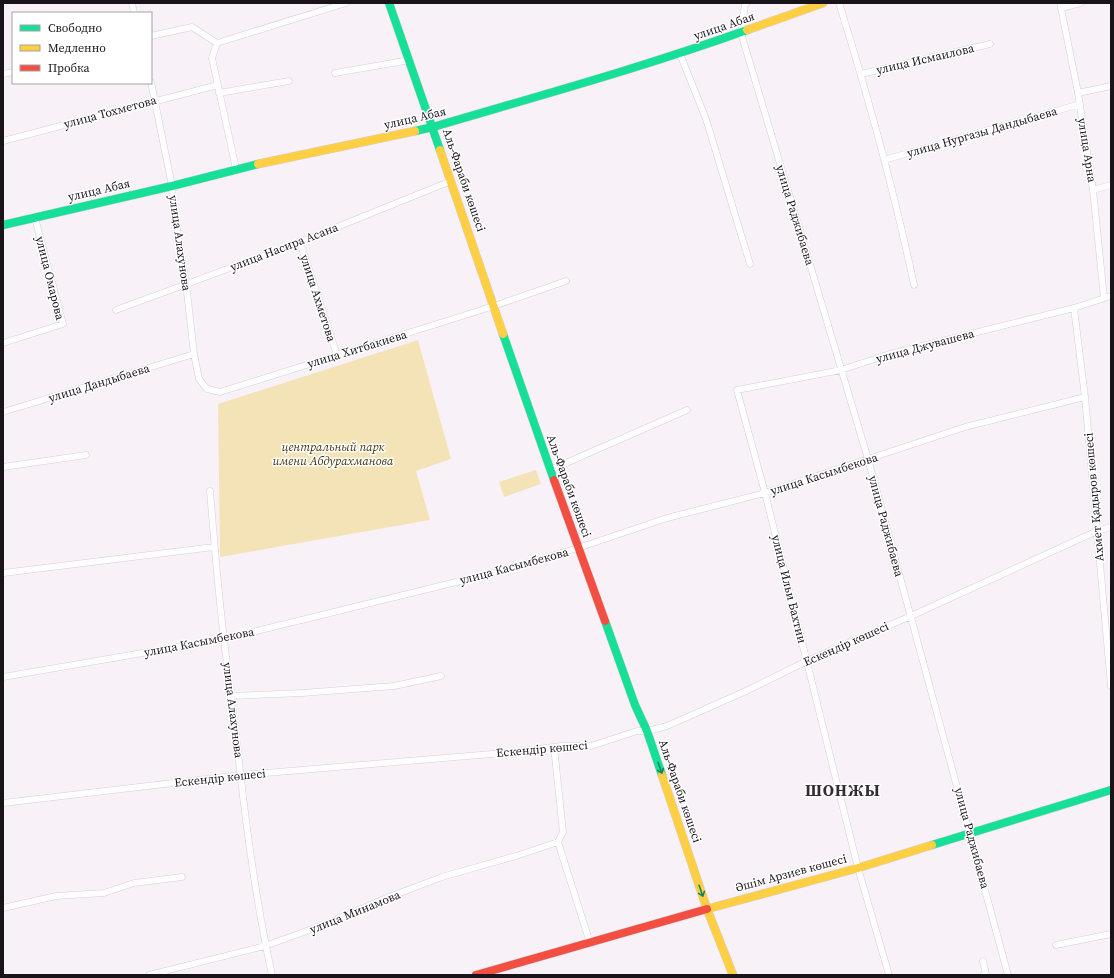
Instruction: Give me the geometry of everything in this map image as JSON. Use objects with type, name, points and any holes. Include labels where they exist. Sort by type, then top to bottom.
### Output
[{"type":"main road","name":"Аль-Фараби көшесі","points":[[389,3],[410,60],[550,470],[635,705],[647,731],[707,909],[733,975]]},
{"type":"main road","name":"улица Абая","points":[[3,225],[172,186],[236,169],[433,127],[680,54],[824,3]]},
{"type":"main road","name":"Әшім Арзиев көшесі","points":[[476,975],[707,909],[858,868],[1111,790]]},
{"type":"street","points":[[152,36],[192,27],[217,43],[346,3]]},
{"type":"street","points":[[741,33],[745,5],[747,3]]},
{"type":"street","points":[[839,3],[861,74],[903,231],[914,284]]},
{"type":"street","points":[[1060,5],[1081,3]]},
{"type":"street","name":"улица Арна","points":[[1060,5],[1080,104],[1093,190],[1104,298]]},
{"type":"street","name":"улица Раджибаева","points":[[741,33],[868,459],[971,834],[1008,975]]},
{"type":"street","points":[[217,43],[212,58],[236,169]]},
{"type":"street","name":"улица Исмаилова","points":[[861,74],[990,44]]},
{"type":"street","points":[[680,54],[706,119],[750,264]]},
{"type":"street","points":[[336,73],[410,60]]},
{"type":"street","points":[[220,93],[289,81]]},
{"type":"street","name":"улица Алахунова","points":[[151,84],[172,186],[173,205],[186,284],[194,354],[199,379],[207,389],[220,392]]},
{"type":"street","name":"улица Тохметова","points":[[3,141],[155,100],[218,85]]},
{"type":"street","points":[[1078,93],[1111,86]]},
{"type":"street","name":"улица Нургазы Дандыбаева","points":[[884,160],[1080,104]]},
{"type":"street","name":"улица Насира Асана","points":[[116,310],[300,242],[451,181]]},
{"type":"street","points":[[1093,190],[1111,185]]},
{"type":"street","name":"улица Омарова","points":[[3,343],[63,324],[35,218]]},
{"type":"street","name":"улица Ахметова","points":[[300,242],[337,355]]},
{"type":"street","name":"улица Хитбакиева","points":[[220,392],[494,306],[566,281]]},
{"type":"street","name":"улица Джувашева","points":[[737,390],[841,370],[890,354],[1074,308],[1111,296]]},
{"type":"street","name":"Ахмет Қадыров көшесі","points":[[1074,308],[1085,397],[1111,686]]},
{"type":"street","name":"улица Дандыбаева","points":[[3,412],[194,354]]},
{"type":"street","name":"улица Ильи Бахтии","points":[[737,390],[765,493],[858,868],[888,975]]},
{"type":"street","name":"улица Касымбекова","points":[[3,677],[224,639],[501,571],[578,548],[667,518],[765,493],[965,428],[1085,397]]},
{"type":"street","points":[[550,470],[687,410]]},
{"type":"street","points":[[3,467],[86,455]]},
{"type":"street","name":"улица Алахунова","points":[[210,491],[214,547],[224,639],[241,775],[253,868],[272,975]]},
{"type":"street","name":"Ескендір көшесі","points":[[3,803],[241,775],[516,752],[554,747],[591,746],[637,731],[647,731],[667,726],[746,692],[807,661],[911,616],[1097,531],[1111,527]]},
{"type":"street","points":[[3,573],[214,547]]},
{"type":"street","points":[[231,696],[302,693],[387,686],[441,676]]},
{"type":"street","points":[[554,747],[563,832],[558,842],[590,943]]},
{"type":"street","name":"улица Минамова","points":[[149,975],[266,946],[326,924],[389,897],[442,877],[516,856],[558,842]]},
{"type":"street","points":[[3,908],[56,896],[104,893],[134,883],[182,877]]},
{"type":"street","points":[[1056,945],[1111,934]]},
{"type":"street","points":[[983,961],[986,974],[983,975]]},
{"type":"green space","name":"центральный парк имени Абдурахманова","points":[[418,340],[451,459],[416,471],[430,520],[220,557],[218,404]]},
{"type":"green space","points":[[536,470],[541,484],[504,497],[499,482]]},
{"type":"traffic: fast","points":[[389,3],[440,150]]},
{"type":"traffic: fast","points":[[415,131],[591,81],[747,30]]},
{"type":"traffic: fast","points":[[3,225],[172,186],[258,164]]},
{"type":"traffic: fast","points":[[503,334],[554,480]]},
{"type":"traffic: fast","points":[[605,621],[635,705],[647,731],[662,775]]},
{"type":"traffic: fast","points":[[932,845],[1111,790]]},
{"type":"traffic: slow","points":[[747,30],[823,3]]},
{"type":"traffic: slow","points":[[258,164],[415,131]]},
{"type":"traffic: slow","points":[[440,150],[503,334]]},
{"type":"traffic: slow","points":[[662,775],[707,909],[733,975]]},
{"type":"traffic: slow","points":[[707,909],[858,868],[932,845]]},
{"type":"traffic: jam","points":[[554,480],[605,621]]},
{"type":"traffic: jam","points":[[476,975],[707,909]]},
{"type":"district","name":"ШОНЖЫ","points":[[843,790]]}]
